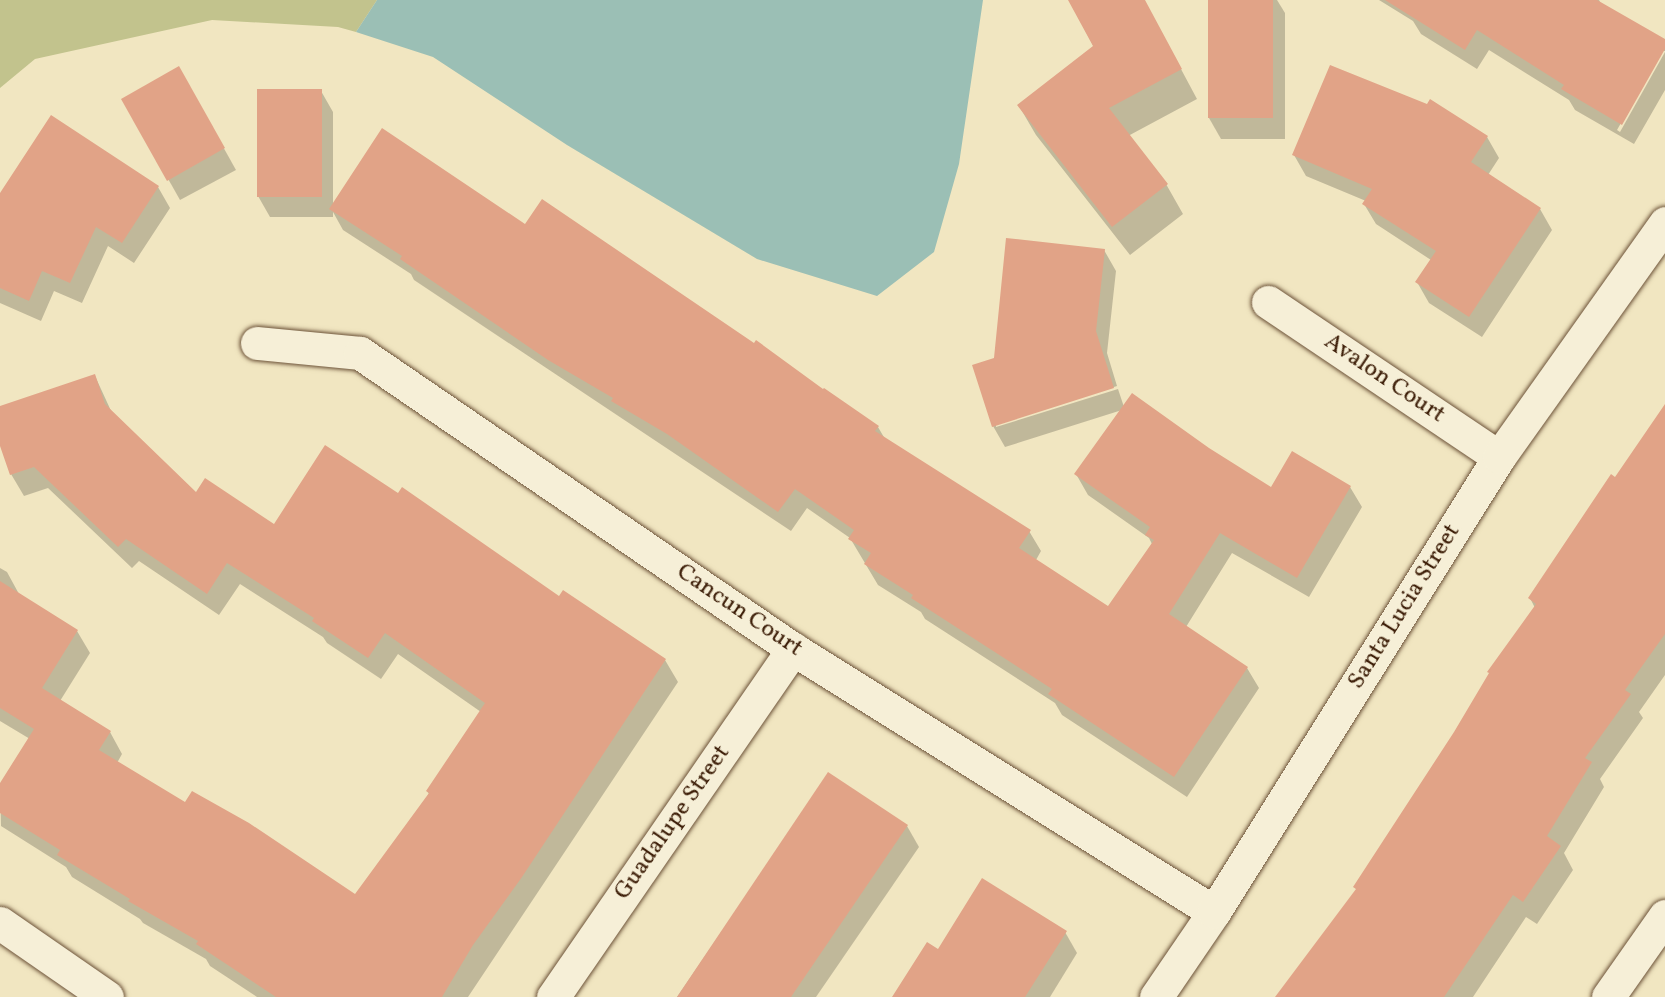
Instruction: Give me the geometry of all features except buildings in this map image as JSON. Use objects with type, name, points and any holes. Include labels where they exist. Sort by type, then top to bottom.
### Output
[{"type":"street","name":"Santa Lucia Street","points":[[1156,997],[1214,912],[1499,456],[1665,223]]},
{"type":"street","name":"Avalon Court","points":[[1268,302],[1499,456]]},
{"type":"street","name":"Cancun Court","points":[[257,343],[360,353],[793,649],[1214,912]]},
{"type":"street","name":"Guadalupe Street","points":[[553,997],[793,649]]},
{"type":"street","points":[[1608,997],[1665,916]]},
{"type":"street","points":[[0,922],[107,997]]},
{"type":"green space","points":[[0,0],[377,0],[356,32],[338,27],[212,20],[35,59],[0,88]]},
{"type":"water","points":[[377,0],[983,0],[959,164],[934,252],[877,296],[757,259],[567,145],[433,57],[356,32]]}]
